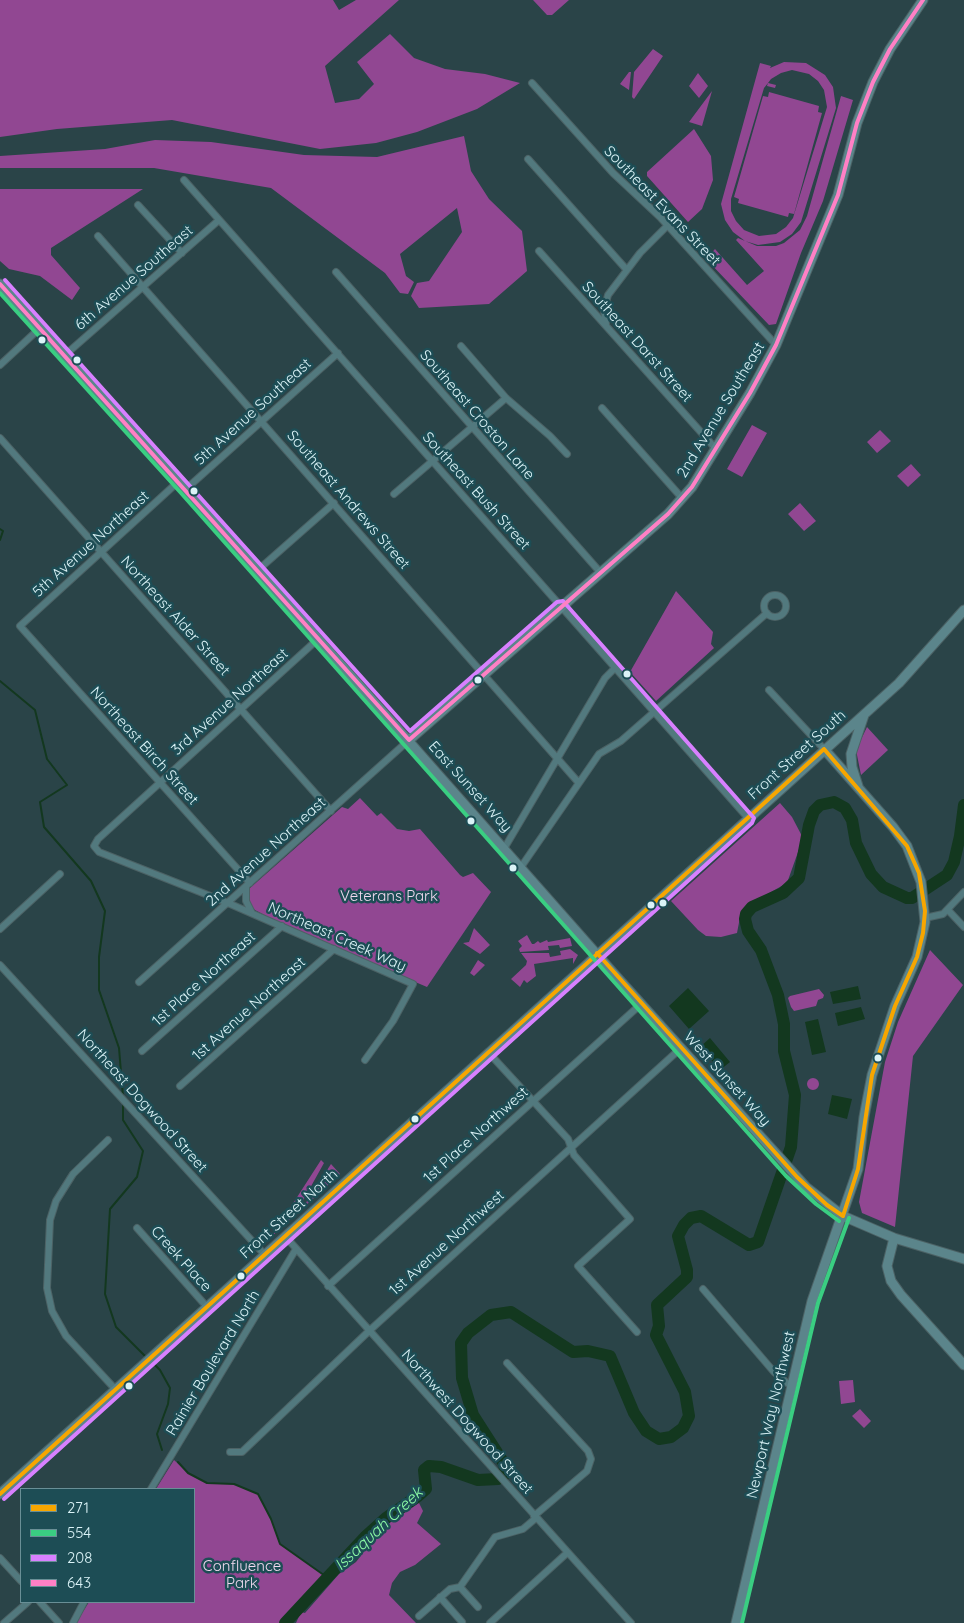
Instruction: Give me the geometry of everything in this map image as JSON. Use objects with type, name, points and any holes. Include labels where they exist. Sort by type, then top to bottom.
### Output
[{"type":"street","name":"2nd Avenue Southeast","points":[[410,740],[682,498],[716,449],[776,345],[838,195],[858,123],[873,82],[890,49],[923,0]]},
{"type":"street","name":"Southeast Evans Street","points":[[532,83],[621,182],[667,226],[776,345]]},
{"type":"street","points":[[528,159],[626,269]]},
{"type":"street","name":"Southeast Bush Street","points":[[184,180],[748,818]]},
{"type":"street","points":[[138,205],[182,253]]},
{"type":"street","name":"6th Avenue Southeast","points":[[65,355],[219,220]]},
{"type":"street","points":[[612,332],[605,319],[605,302],[626,269],[667,226]]},
{"type":"street","name":"Southeast Andrews Street","points":[[98,236],[578,782]]},
{"type":"street","name":"Southeast Darst Street","points":[[539,252],[716,449]]},
{"type":"street","name":"Southeast Croston Lane","points":[[336,272],[471,428],[600,572]]},
{"type":"street","name":"East Sunset Way","points":[[0,284],[179,481],[597,953]]},
{"type":"street","points":[[0,365],[40,328]]},
{"type":"street","points":[[461,346],[506,398],[550,436],[567,454]]},
{"type":"street","name":"5th Avenue Southeast","points":[[186,489],[338,353]]},
{"type":"street","points":[[394,494],[506,398]]},
{"type":"street","points":[[602,408],[682,498]]},
{"type":"street","name":"Northeast Alder Street","points":[[0,438],[331,811]]},
{"type":"street","name":"5th Avenue Northeast","points":[[20,626],[179,481]]},
{"type":"street","points":[[258,570],[334,504]]},
{"type":"street","name":"Front Street South","points":[[597,953],[865,713],[914,667],[964,610]]},
{"type":"street","points":[[521,866],[528,860],[578,782],[599,754],[618,743],[767,613]]},
{"type":"street","name":"Northeast Birch Street","points":[[20,626],[248,885]]},
{"type":"street","name":"3rd Avenue Northeast","points":[[94,846],[98,839],[318,639]]},
{"type":"street","points":[[505,847],[605,678],[616,668]]},
{"type":"street","points":[[769,690],[824,749]]},
{"type":"street","points":[[860,790],[852,767],[851,754],[865,713]]},
{"type":"street","name":"2nd Avenue Northeast","points":[[139,982],[410,740]]},
{"type":"street","name":"Newport Way Northwest","points":[[736,1623],[817,1286],[858,1169],[865,1109],[872,1075],[895,1006],[917,957],[925,918],[924,901],[915,862],[896,830],[824,749]]},
{"type":"street","name":"Northeast Creek Way","points":[[94,846],[99,852],[252,913],[413,984],[393,1021],[365,1060]]},
{"type":"street","points":[[0,929],[60,874]]},
{"type":"street","name":"Northeast Creek Way","points":[[248,885],[246,901],[252,913]]},
{"type":"street","points":[[925,918],[940,916],[964,892]]},
{"type":"street","points":[[948,910],[964,927]]},
{"type":"street","name":"1st Place Northeast","points":[[142,1051],[282,926]]},
{"type":"street","name":"1st Avenue Northeast","points":[[180,1086],[334,950]]},
{"type":"street","name":"West Sunset Way","points":[[597,953],[792,1172],[820,1200],[843,1216],[894,1238],[964,1259]]},
{"type":"street","name":"Front Street North","points":[[0,1494],[597,953]]},
{"type":"street","name":"Northeast Dogwood Street","points":[[0,965],[264,1254]]},
{"type":"street","name":"1st Place Northwest","points":[[328,1286],[641,1004]]},
{"type":"street","name":"1st Avenue Northwest","points":[[230,1452],[242,1452],[571,1146],[681,1048]]},
{"type":"street","points":[[488,1052],[568,1139],[574,1155],[630,1219],[578,1266],[638,1332]]},
{"type":"street","points":[[108,1140],[73,1174],[56,1201],[49,1229],[47,1288],[52,1311],[66,1336],[116,1390]]},
{"type":"street","name":"Creek Place","points":[[137,1228],[207,1307]]},
{"type":"street","name":"Northwest Dogwood Street","points":[[285,1236],[631,1623]]},
{"type":"street","points":[[894,1238],[887,1266],[891,1281],[901,1296],[964,1365]]},
{"type":"street","name":"Rainier Boulevard North","points":[[152,1488],[296,1249]]},
{"type":"street","points":[[702,1289],[774,1372],[792,1387]]},
{"type":"street","points":[[419,1616],[450,1589],[460,1587],[495,1537],[524,1529],[587,1471],[591,1463],[588,1451],[508,1363]]},
{"type":"street","points":[[490,1623],[567,1553]]},
{"type":"street","points":[[0,1558],[20,1581]]},
{"type":"street","points":[[460,1587],[478,1607]]},
{"type":"street","points":[[440,1597],[462,1622]]},
{"type":"street","points":[[4,1623],[27,1603]]},
{"type":"street","points":[[41,1603],[59,1623]]},
{"type":"street","points":[[72,1623],[83,1603]]},
{"type":"green space","points":[[0,0],[333,0],[339,10],[356,0],[399,0],[325,66],[335,103],[359,99],[374,84],[357,62],[390,34],[414,58],[445,69],[485,74],[520,83],[477,109],[417,132],[376,143],[320,149],[172,120],[57,129],[0,137]]},
{"type":"green space","points":[[533,0],[569,0],[552,15],[547,15]]},
{"type":"green space","points":[[653,49],[663,56],[634,99],[632,97],[634,72]]},
{"type":"green space","points":[[784,62],[806,63],[825,75],[833,87],[836,108],[801,222],[792,234],[780,242],[758,245],[745,241],[733,232],[725,220],[721,204],[760,63],[771,66],[770,68]],"holes":[[[792,70],[809,74],[818,81],[824,90],[827,107],[793,218],[786,227],[776,234],[759,236],[744,230],[736,221],[731,211],[731,199],[764,88],[771,79],[781,73]]]},
{"type":"green space","points":[[631,72],[629,90],[620,84]]},
{"type":"green space","points":[[698,73],[708,86],[699,98],[689,86]]},
{"type":"green space","points":[[768,83],[776,85],[775,88],[767,86]]},
{"type":"green space","points":[[712,91],[702,126],[689,122]]},
{"type":"green space","points":[[769,92],[819,106],[818,112],[822,113],[794,214],[789,213],[788,217],[738,203],[739,199],[734,197],[763,96],[768,97]]},
{"type":"green space","points":[[841,96],[853,100],[823,201],[801,253],[776,324],[769,325],[708,261],[708,257],[715,249],[747,285],[764,271],[736,240],[738,238],[757,246],[776,246],[784,243],[800,230],[807,216]]},
{"type":"green space","points":[[694,129],[711,156],[713,180],[702,209],[688,222],[647,176],[647,172]]},
{"type":"green space","points":[[464,136],[471,171],[489,199],[522,231],[527,271],[489,304],[419,308],[411,296],[417,283],[429,281],[462,232],[457,208],[400,254],[406,276],[414,282],[408,294],[400,293],[385,273],[271,188],[154,168],[0,168],[0,156],[105,149],[155,140],[211,142],[304,155],[377,157]]},
{"type":"green space","points":[[0,189],[143,189],[51,248],[51,255],[80,288],[72,300],[40,276],[9,269],[0,261]]},
{"type":"green space","points":[[752,425],[767,433],[742,477],[727,469]]},
{"type":"green space","points":[[880,430],[891,441],[877,453],[867,442]]},
{"type":"green space","points":[[911,464],[921,475],[908,487],[897,476]]},
{"type":"green space","points":[[800,503],[816,521],[804,531],[788,514]]},
{"type":"green space","points":[[676,591],[713,632],[711,644],[714,648],[656,701],[630,672]]},
{"type":"green space","points":[[867,727],[888,750],[861,775],[856,750]]},
{"type":"green space","name":"Veterans Park","points":[[360,798],[377,816],[381,813],[397,829],[409,831],[420,829],[460,875],[463,877],[473,873],[491,892],[427,987],[293,930],[255,910],[249,904],[250,888],[342,807],[348,809]]},
{"type":"green space","points":[[780,803],[792,817],[803,838],[787,883],[748,905],[741,912],[737,933],[721,937],[706,936],[671,901]]},
{"type":"green space","points":[[474,928],[490,945],[480,954],[463,943],[469,942]]},
{"type":"green space","points":[[527,935],[532,944],[538,941],[540,943],[547,940],[548,942],[570,938],[572,946],[560,948],[559,945],[548,946],[549,950],[520,952],[519,949],[522,946],[518,941]]},
{"type":"green space","points":[[570,949],[578,955],[573,964],[573,958],[534,964],[536,976],[527,983],[524,980],[520,987],[511,979],[526,965],[527,961],[521,953],[549,953],[550,957],[561,955],[560,951]]},
{"type":"green space","points":[[930,950],[963,985],[913,1056],[895,1227],[862,1213],[859,1202],[885,1062],[898,1022]]},
{"type":"green space","points":[[478,960],[485,965],[474,976],[470,973]]},
{"type":"green space","points":[[819,989],[824,995],[823,998],[818,1000],[816,1006],[794,1011],[788,998],[790,996]]},
{"type":"green space","points":[[811,1078],[815,1078],[819,1084],[815,1090],[811,1090],[807,1086],[807,1082]]},
{"type":"green space","points":[[321,1160],[324,1163],[295,1215],[272,1236]]},
{"type":"green space","points":[[331,1164],[340,1174],[303,1208],[307,1201]]},
{"type":"green space","points":[[853,1380],[855,1402],[841,1404],[839,1381]]},
{"type":"green space","points":[[860,1409],[871,1421],[864,1428],[852,1416]]},
{"type":"green space","name":"Confluence Park","points":[[174,1460],[188,1473],[207,1483],[234,1484],[258,1494],[271,1519],[280,1544],[328,1578],[285,1623],[76,1623],[88,1603],[195,1603],[195,1488],[157,1488]]},
{"type":"green space","points":[[419,1503],[423,1511],[417,1523],[441,1544],[415,1565],[400,1572],[392,1583],[389,1595],[416,1623],[296,1623],[301,1612],[305,1613],[339,1574],[356,1562],[383,1527]]},
{"type":"shaded area","points":[[858,986],[861,999],[833,1004],[830,992]]},
{"type":"shaded area","points":[[688,988],[709,1011],[689,1029],[669,1006]]},
{"type":"shaded area","points":[[861,1007],[865,1019],[838,1026],[835,1013]]},
{"type":"shaded area","points":[[818,1019],[826,1052],[812,1055],[805,1022]]},
{"type":"shaded area","points":[[710,1038],[730,1062],[720,1070],[700,1047]]},
{"type":"shaded area","points":[[832,1095],[852,1099],[847,1119],[828,1114]]},
{"type":"waterway","points":[[0,529],[3,531],[0,540]]},
{"type":"waterway","points":[[0,681],[35,710],[47,759],[67,785],[40,802],[44,827],[91,881],[105,911],[99,957],[99,990],[119,1048],[123,1097]]},
{"type":"waterway","name":"Issaquah Creek","points":[[285,1623],[365,1537],[386,1518],[426,1489],[424,1470],[429,1466],[441,1467],[478,1480],[498,1479],[504,1475],[505,1465],[473,1415],[462,1378],[461,1343],[468,1333],[491,1315],[511,1312],[573,1352],[588,1351],[610,1356],[634,1413],[646,1431],[659,1439],[671,1437],[683,1428],[689,1416],[685,1392],[656,1335],[659,1326],[657,1305],[687,1277],[687,1270],[678,1236],[684,1225],[691,1218],[701,1216],[749,1245],[758,1242],[791,1147],[795,1095],[784,1051],[784,1024],[778,995],[761,950],[748,931],[745,919],[746,914],[752,907],[783,893],[799,878],[809,825],[814,811],[820,805],[834,802],[845,808],[852,820],[856,843],[871,874],[883,887],[907,898],[912,898],[947,875],[954,862],[964,805]]},
{"type":"waterway","points":[[123,1104],[123,1120],[143,1151],[137,1177],[110,1209],[105,1294],[116,1327],[147,1358]]},
{"type":"waterway","points":[[151,1361],[160,1370],[170,1388],[168,1404],[157,1434],[162,1450]]},
{"type":"waterway","points":[[178,1462],[188,1473],[207,1483],[234,1484],[258,1494],[271,1519],[280,1544],[328,1578]]},
{"type":"transit line","name":"643","points":[[0,284],[409,740],[668,514],[692,487],[750,393],[776,345],[838,195],[857,123],[873,82],[890,49],[923,0]]},
{"type":"transit line","name":"208","points":[[4,1499],[752,823],[754,818],[563,601],[557,602],[410,731],[5,280]]},
{"type":"transit line","name":"554","points":[[0,293],[181,493],[786,1176],[816,1204],[839,1221]]},
{"type":"transit line","name":"271","points":[[824,749],[907,846],[919,873],[925,911],[923,933],[917,957],[895,1006],[872,1075],[858,1169],[843,1216]]},
{"type":"transit line","name":"271","points":[[0,1494],[824,749]]},
{"type":"transit line","name":"271","points":[[597,953],[797,1177],[827,1205],[843,1216]]},
{"type":"transit line","name":"554","points":[[742,1623],[818,1303],[849,1218]]}]
